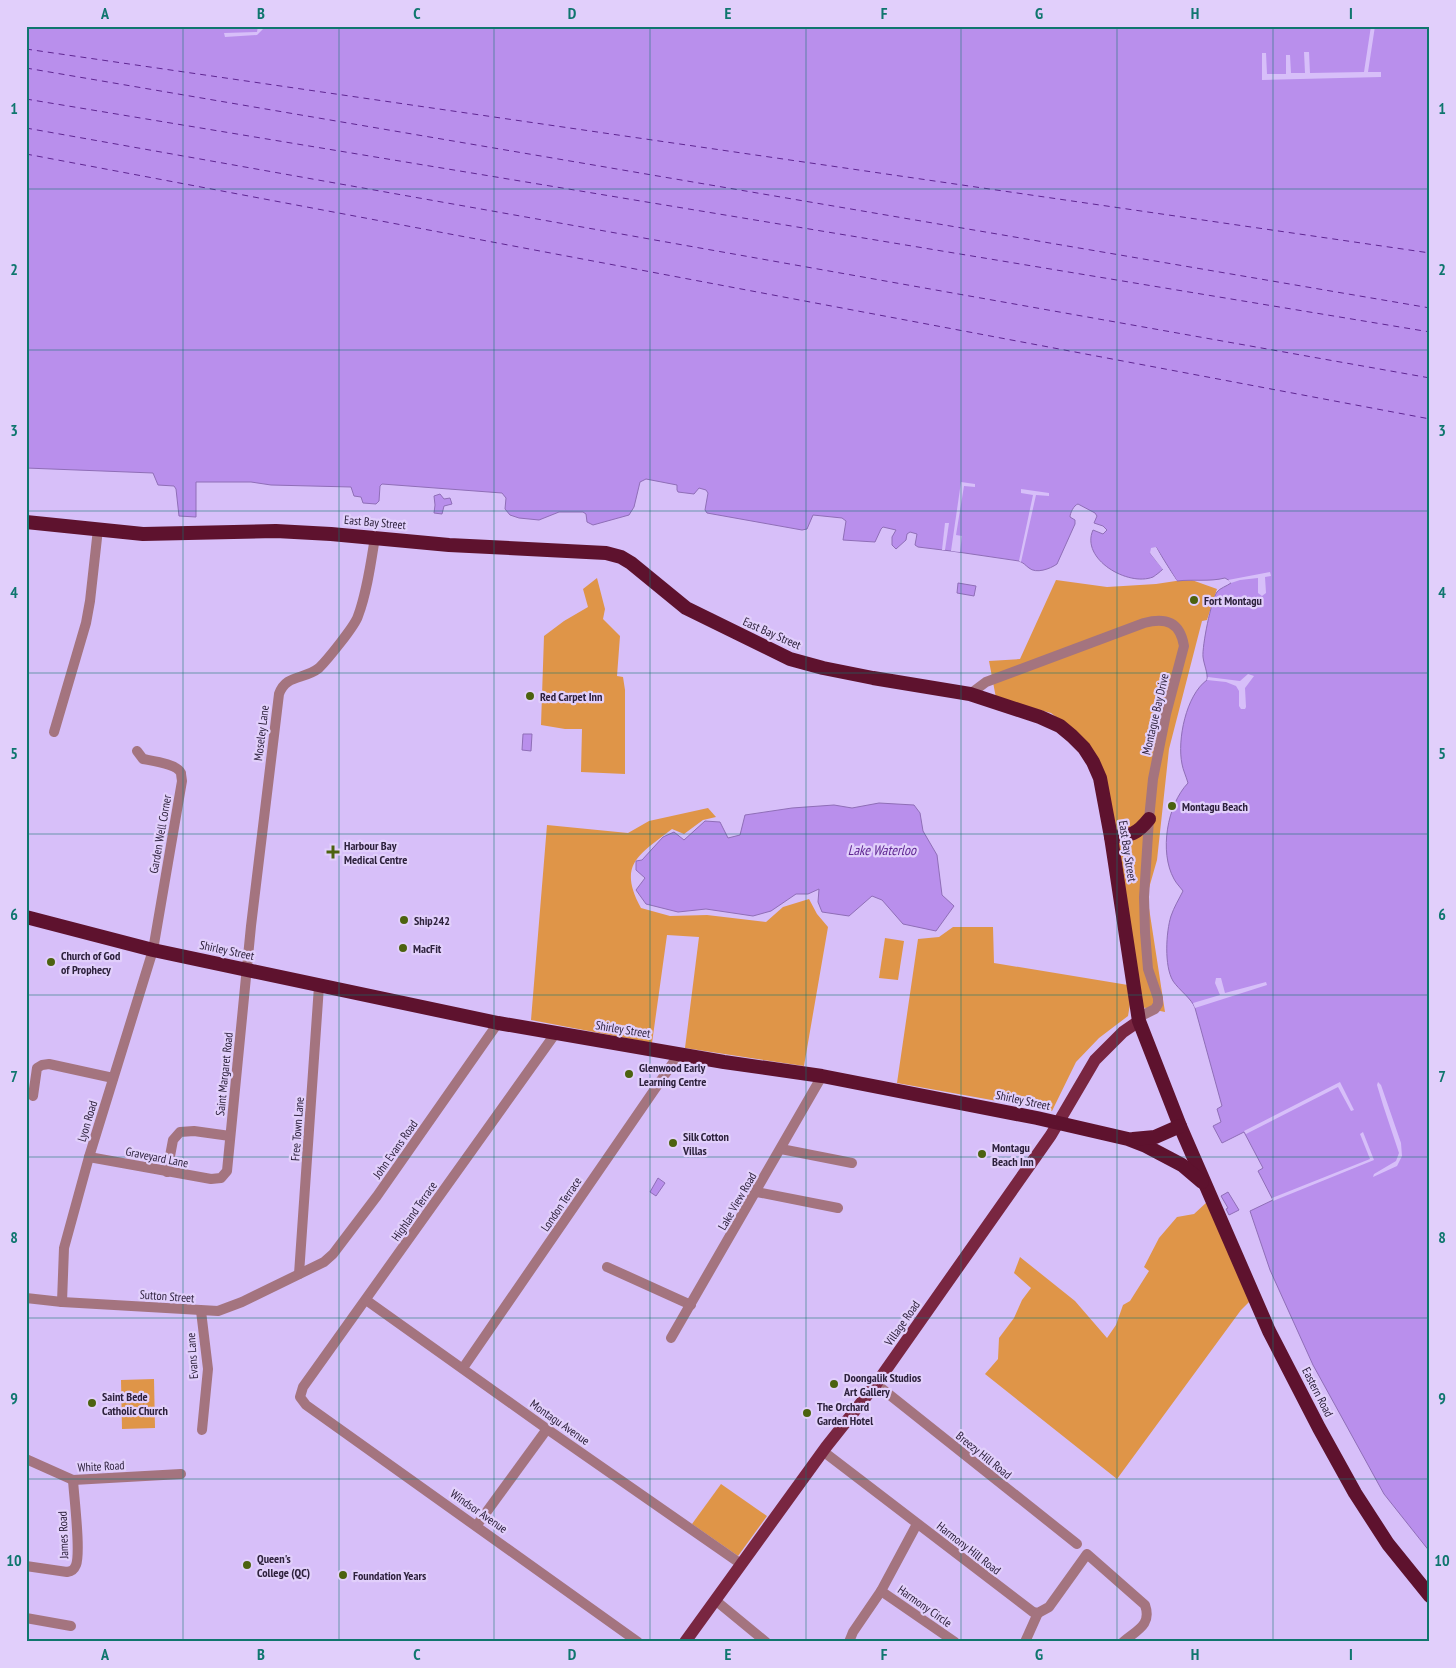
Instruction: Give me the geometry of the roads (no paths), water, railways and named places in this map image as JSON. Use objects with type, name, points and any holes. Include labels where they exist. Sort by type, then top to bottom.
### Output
[{"type":"highway","name":"East Bay Street","points":[[26,522],[143,534],[276,531],[375,537],[449,546],[587,551],[621,557],[686,608],[790,659],[864,676],[970,694],[1040,717],[1060,726],[1084,748],[1100,778],[1112,837],[1139,1020],[1180,1126],[1206,1186]]},
{"type":"highway","points":[[1112,837],[1126,836],[1140,831],[1149,818]]},
{"type":"highway","name":"Shirley Street","points":[[26,917],[153,950],[498,1023],[554,1034],[822,1076],[1037,1118],[1128,1139],[1163,1154],[1182,1165],[1206,1186]]},
{"type":"highway","points":[[1128,1139],[1155,1137],[1180,1126]]},
{"type":"highway","name":"Eastern Road","points":[[1206,1186],[1269,1331],[1319,1428],[1388,1544],[1430,1596]]},
{"type":"main road","name":"Village Road","points":[[685,1642],[876,1384],[1058,1124],[1095,1060],[1122,1032],[1139,1020]]},
{"type":"street","points":[[54,732],[86,623],[98,529]]},
{"type":"street","name":"Moseley Lane","points":[[247,970],[252,912],[279,694],[282,686],[287,681],[310,673],[330,657],[358,618],[375,537]]},
{"type":"street","name":"Montague Bay Drive","points":[[970,694],[986,682],[1133,626],[1156,620],[1168,621],[1176,626],[1182,636],[1184,646],[1166,714],[1153,779],[1149,818],[1144,897],[1145,932],[1148,969],[1158,998],[1158,1004],[1155,1009],[1139,1020]]},
{"type":"street","name":"Garden Well Corner","points":[[137,751],[143,759],[177,768],[181,774],[182,782],[153,950]]},
{"type":"street","name":"Lyon Road","points":[[62,1302],[64,1248],[89,1157],[153,950]]},
{"type":"street","name":"Saint Margaret Road","points":[[221,1178],[229,1168],[230,1136],[247,970]]},
{"type":"street","name":"Free Town Lane","points":[[299,1274],[320,986]]},
{"type":"street","name":"John Evans Road","points":[[299,1274],[324,1262],[333,1254],[377,1196],[498,1023]]},
{"type":"street","name":"Highland Terrace","points":[[303,1403],[300,1397],[301,1390],[554,1034]]},
{"type":"street","name":"London Terrace","points":[[463,1368],[679,1054]]},
{"type":"street","points":[[33,1096],[37,1068],[42,1065],[49,1064],[114,1078]]},
{"type":"street","name":"Lake View Road","points":[[671,1338],[822,1076]]},
{"type":"street","points":[[168,1172],[174,1140],[180,1132],[194,1131],[230,1136]]},
{"type":"street","points":[[781,1149],[852,1163]]},
{"type":"street","name":"Graveyard Lane","points":[[89,1157],[211,1179],[221,1178]]},
{"type":"street","points":[[756,1192],[838,1208]]},
{"type":"street","points":[[608,1267],[691,1305]]},
{"type":"street","name":"Sutton Street","points":[[26,1298],[62,1302],[218,1311],[230,1308],[299,1274]]},
{"type":"street","name":"Montagu Avenue","points":[[366,1300],[741,1564]]},
{"type":"street","name":"Evans Lane","points":[[200,1311],[208,1369],[202,1430]]},
{"type":"street","name":"Breezy Hill Road","points":[[876,1384],[1077,1544]]},
{"type":"street","name":"Windsor Avenue","points":[[303,1403],[477,1525],[638,1642]]},
{"type":"street","points":[[477,1525],[548,1429]]},
{"type":"street","name":"Harmony Hill Road","points":[[824,1452],[1025,1607],[1038,1613]]},
{"type":"street","name":"White Road","points":[[26,1459],[73,1480],[181,1474]]},
{"type":"street","name":"James Road","points":[[26,1566],[67,1572],[76,1566],[77,1540],[73,1480]]},
{"type":"street","name":"Harmony Circle","points":[[849,1642],[853,1632],[881,1590],[917,1524]]},
{"type":"street","points":[[1024,1642],[1038,1613],[1049,1607],[1087,1554],[1145,1605],[1148,1615],[1146,1622],[1123,1642]]},
{"type":"street","name":"Harmony Circle","points":[[881,1590],[955,1642]]},
{"type":"street","points":[[716,1600],[766,1642]]},
{"type":"street","points":[[26,1618],[71,1626]]},
{"type":"water","points":[[26,26],[1430,26],[1430,1552],[1384,1494],[1313,1365],[1270,1270],[1250,1211],[1273,1200],[1258,1171],[1263,1168],[1244,1132],[1222,1143],[1213,1126],[1221,1122],[1217,1109],[1222,1106],[1195,1008],[1173,981],[1168,967],[1167,940],[1169,923],[1183,891],[1169,868],[1166,843],[1170,816],[1181,792],[1188,783],[1182,766],[1182,731],[1194,696],[1207,680],[1203,651],[1212,604],[1217,592],[1231,583],[1230,581],[1225,578],[1177,581],[1156,547],[1150,553],[1163,569],[1153,577],[1143,579],[1131,578],[1120,574],[1109,568],[1093,551],[1091,541],[1093,530],[1103,534],[1107,530],[1103,526],[1094,523],[1097,516],[1095,513],[1078,504],[1074,507],[1070,517],[1075,520],[1075,524],[1057,564],[1047,569],[1035,571],[1019,561],[918,547],[915,545],[917,534],[910,532],[907,534],[906,540],[896,549],[892,545],[892,537],[896,530],[883,527],[875,542],[843,540],[846,521],[842,518],[813,515],[807,529],[802,530],[707,513],[705,510],[708,493],[706,490],[699,488],[694,494],[678,492],[677,485],[646,479],[640,482],[634,507],[629,515],[593,525],[587,522],[586,514],[583,512],[559,512],[539,520],[510,515],[505,509],[506,498],[502,493],[382,484],[380,486],[379,501],[376,504],[363,503],[361,497],[354,496],[351,487],[271,485],[251,482],[196,482],[196,517],[179,516],[176,489],[174,486],[158,485],[153,473],[26,468]]},
{"type":"water","points":[[440,494],[444,499],[450,498],[452,504],[444,506],[442,514],[434,513],[434,496]]},
{"type":"water","points":[[958,583],[976,586],[974,596],[957,593]]},
{"type":"water","points":[[523,734],[532,734],[531,751],[522,750]]},
{"type":"water","name":"Lake Waterloo","points":[[879,803],[914,805],[920,813],[923,831],[937,855],[942,895],[954,906],[936,931],[903,924],[882,900],[872,896],[849,916],[822,912],[818,902],[819,889],[808,894],[796,894],[771,911],[753,916],[706,909],[678,912],[646,904],[636,890],[645,878],[636,870],[636,861],[642,860],[663,837],[674,832],[684,840],[705,821],[720,822],[728,838],[740,835],[745,815],[792,808],[834,805],[852,808]]},
{"type":"water","points":[[658,1178],[665,1183],[656,1196],[650,1192]]},
{"type":"water","points":[[1228,1192],[1239,1210],[1229,1215],[1226,1209],[1228,1208],[1221,1196]]},
{"type":"place","name":"Fort Montagu","points":[[1194,600]]},
{"type":"place","name":"Red Carpet Inn","points":[[530,696]]},
{"type":"place","name":"Montagu Beach","points":[[1172,806]]},
{"type":"place","name":"Harbour Bay Medical Centre","points":[[333,852]]},
{"type":"place","name":"Ship242","points":[[404,920]]},
{"type":"place","name":"MacFit","points":[[403,948]]},
{"type":"place","name":"Church of God of Prophecy","points":[[51,962]]},
{"type":"place","name":"Glenwood Early Learning Centre","points":[[629,1074]]},
{"type":"place","name":"Silk Cotton Villas","points":[[673,1143]]},
{"type":"place","name":"Montagu Beach Inn","points":[[982,1154]]},
{"type":"place","name":"Doongalik Studios Art Gallery","points":[[834,1384]]},
{"type":"place","name":"Saint Bede Catholic Church","points":[[92,1403]]},
{"type":"place","name":"The Orchard Garden Hotel","points":[[807,1413]]},
{"type":"place","name":"Queen's College (QC)","points":[[247,1565]]},
{"type":"place","name":"Foundation Years","points":[[343,1575]]}]
